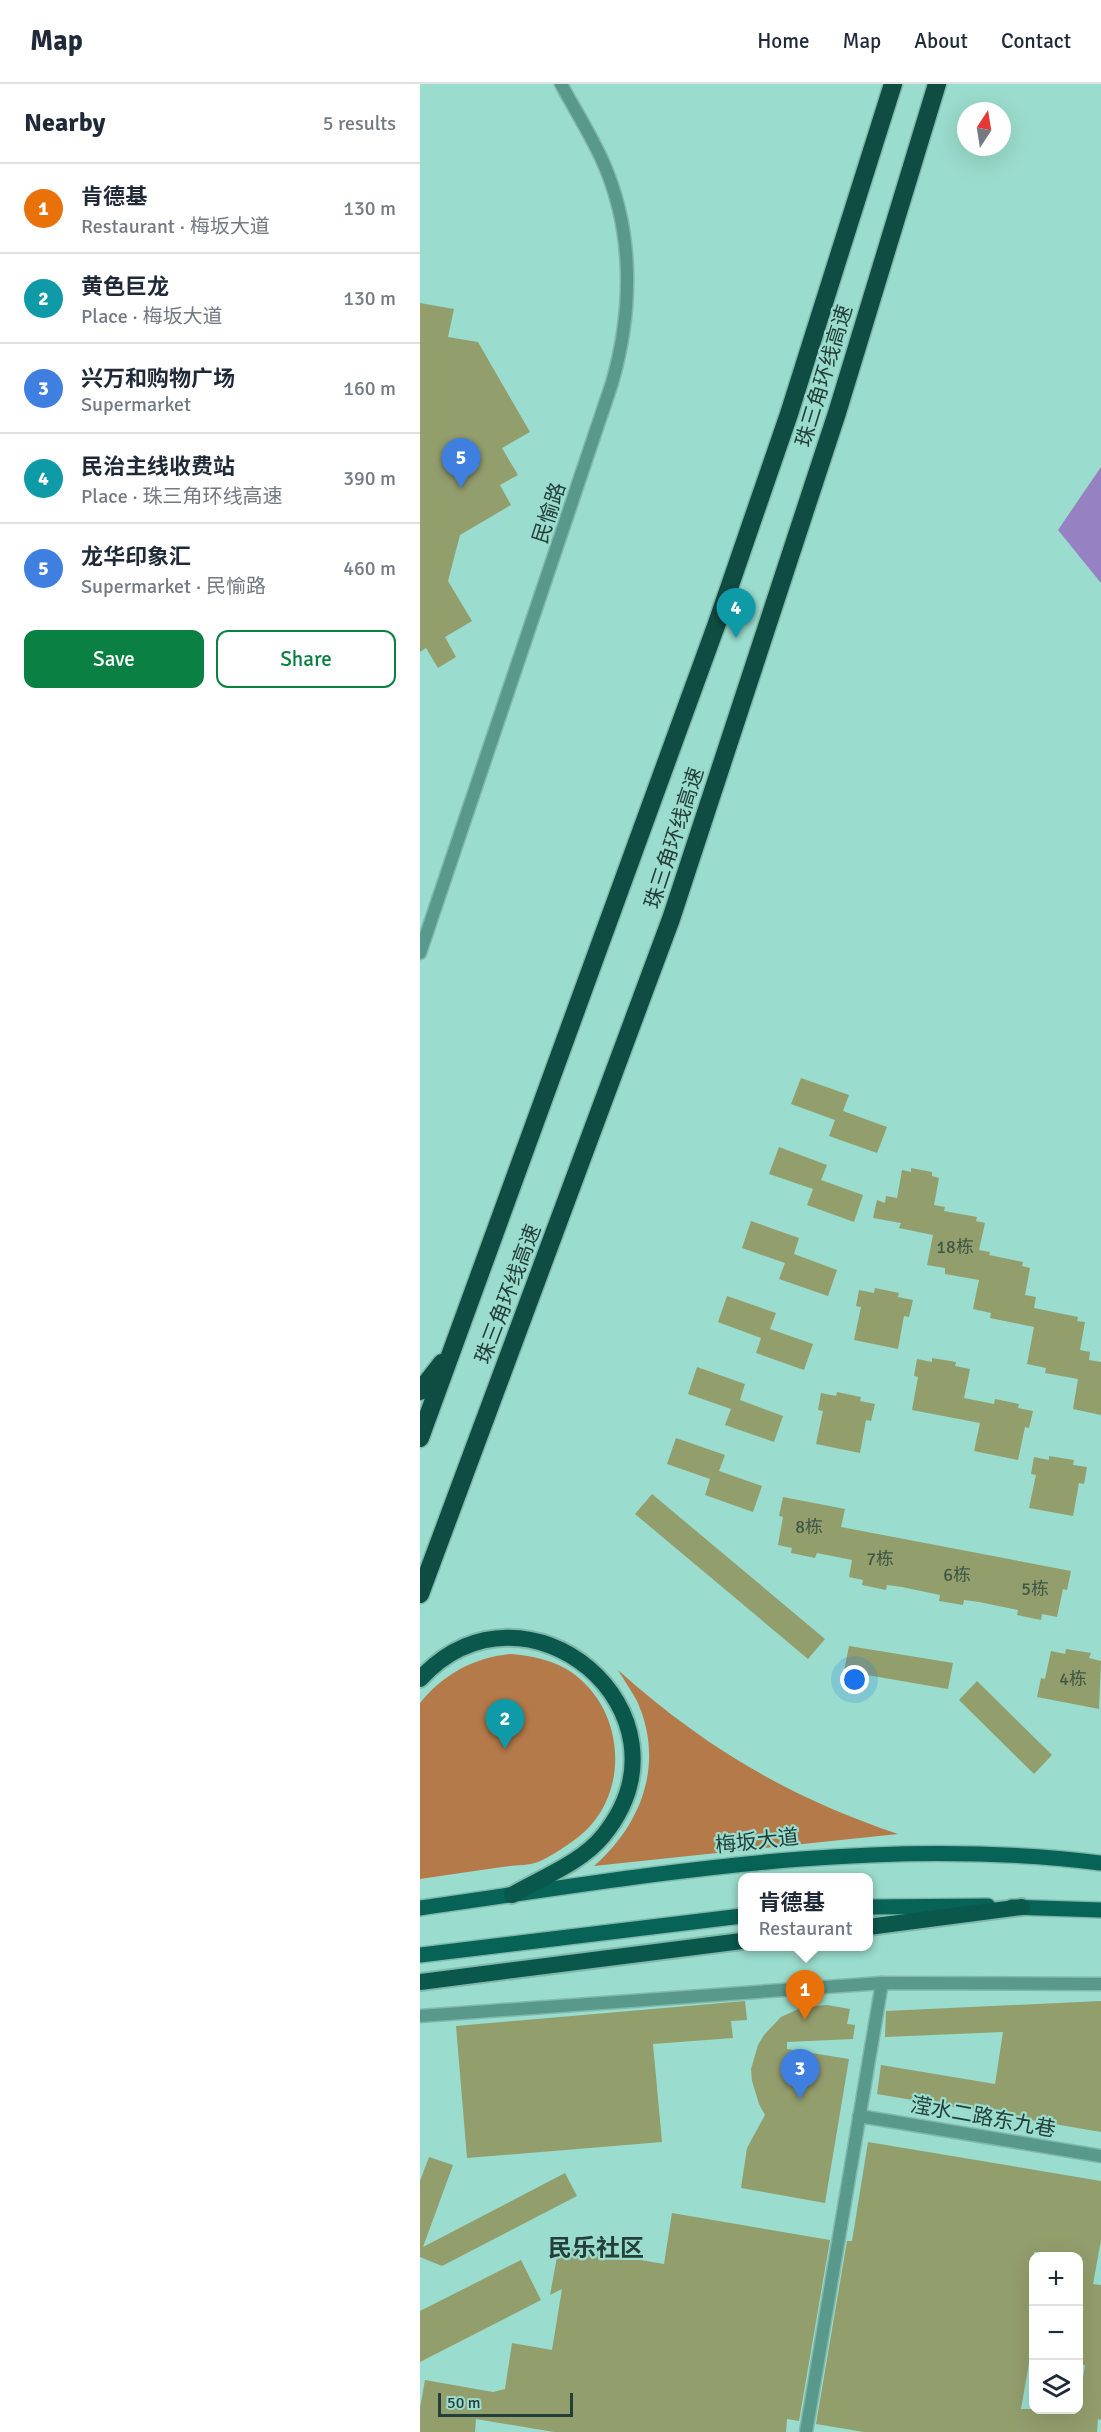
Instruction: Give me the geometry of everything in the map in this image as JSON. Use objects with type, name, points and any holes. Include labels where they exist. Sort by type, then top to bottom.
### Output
[{"type":"highway","name":"珠三角环线高速","points":[[420,1438],[457,1341],[786,425],[893,84]]},
{"type":"highway","name":"珠三角环线高速","points":[[420,1594],[671,919],[837,413],[937,84]]},
{"type":"highway","points":[[420,1391],[457,1341]]},
{"type":"highway","points":[[420,1679],[444,1659],[466,1647],[488,1640],[511,1638],[534,1640],[556,1646],[577,1657],[595,1671],[610,1688],[622,1708],[629,1730],[632,1753],[631,1776],[625,1798],[615,1819],[602,1838],[584,1853],[512,1895]]},
{"type":"highway","points":[[873,1926],[1022,1907]]},
{"type":"highway","points":[[420,1982],[738,1942]]},
{"type":"main road","name":"梅坂大道","points":[[420,1908],[717,1866],[859,1853],[969,1852],[1101,1863]]},
{"type":"main road","points":[[873,1907],[1022,1907],[1101,1910]]},
{"type":"main road","points":[[420,1955],[738,1916]]},
{"type":"street","name":"民愉路","points":[[420,953],[612,383],[625,329],[628,272],[621,217],[604,163],[561,84]]},
{"type":"street","points":[[806,2432],[882,1983]]},
{"type":"street","points":[[420,2016],[882,1983],[1101,1984]]},
{"type":"street","name":"滢水二路东九巷","points":[[860,2115],[1101,2156]]},
{"type":"shaded area","points":[[1101,467],[1101,583],[1058,530]]},
{"type":"shaded area","points":[[511,1654],[540,1659],[568,1670],[588,1686],[602,1707],[611,1730],[615,1754],[613,1779],[606,1802],[592,1823],[573,1841],[538,1862],[420,1879],[420,1703],[439,1684],[460,1669],[484,1659]]},
{"type":"shaded area","points":[[618,1670],[683,1723],[749,1767],[820,1804],[898,1834],[594,1866],[625,1831],[636,1812],[644,1791],[648,1769],[649,1747],[645,1724],[637,1701]]},
{"type":"building","points":[[420,303],[454,309],[448,337],[478,342],[530,432],[502,448],[518,475],[500,485],[511,505],[460,535],[448,581],[472,621],[445,637],[456,657],[438,668],[426,648],[420,652]]},
{"type":"building","points":[[801,1078],[849,1095],[843,1111],[887,1127],[877,1153],[829,1136],[835,1120],[791,1104]]},
{"type":"building","points":[[779,1147],[827,1165],[821,1180],[863,1195],[854,1222],[807,1205],[813,1189],[769,1174]]},
{"type":"building","points":[[911,1168],[932,1172],[932,1176],[939,1178],[934,1205],[945,1207],[944,1211],[977,1217],[976,1221],[985,1223],[979,1250],[990,1252],[989,1255],[1023,1262],[1022,1266],[1030,1268],[1025,1295],[1036,1297],[1034,1308],[1078,1317],[1077,1321],[1085,1322],[1080,1350],[1090,1352],[1089,1360],[1101,1362],[1101,1415],[1073,1409],[1078,1379],[1045,1373],[1046,1368],[1027,1364],[1034,1327],[990,1318],[991,1313],[973,1309],[979,1280],[945,1274],[945,1268],[927,1265],[933,1235],[899,1228],[901,1223],[873,1218],[877,1200],[885,1203],[886,1196],[897,1198],[902,1170],[911,1172]]},
{"type":"building","points":[[751,1221],[799,1238],[794,1254],[837,1270],[828,1296],[779,1279],[785,1263],[742,1248]]},
{"type":"building","points":[[875,1288],[899,1293],[898,1297],[913,1300],[909,1317],[904,1316],[898,1349],[854,1340],[861,1307],[856,1306],[859,1290],[874,1293]]},
{"type":"building","points":[[727,1296],[776,1313],[770,1329],[813,1344],[804,1370],[756,1353],[761,1338],[718,1322]]},
{"type":"building","points":[[932,1358],[956,1362],[955,1366],[970,1369],[964,1398],[994,1404],[995,1399],[1019,1404],[1018,1408],[1033,1411],[1029,1428],[1025,1427],[1018,1460],[974,1451],[980,1423],[912,1410],[918,1377],[914,1376],[917,1359],[932,1362]]},
{"type":"building","points":[[697,1367],[745,1384],[740,1400],[783,1416],[774,1442],[725,1425],[731,1409],[688,1394]]},
{"type":"building","points":[[837,1392],[861,1397],[860,1401],[875,1404],[871,1421],[866,1420],[860,1453],[816,1444],[823,1411],[818,1410],[821,1393],[836,1396]]},
{"type":"building","points":[[676,1438],[725,1455],[719,1471],[762,1486],[753,1512],[705,1495],[710,1479],[667,1464]]},
{"type":"building","points":[[1049,1456],[1074,1460],[1073,1465],[1087,1467],[1084,1484],[1079,1483],[1073,1516],[1029,1508],[1036,1475],[1031,1474],[1034,1457],[1049,1460]]},
{"type":"building","points":[[652,1494],[825,1639],[808,1659],[635,1514]]},
{"type":"building","points":[[783,1497],[845,1509],[841,1527],[1071,1571],[1067,1590],[1063,1589],[1057,1617],[1042,1614],[1041,1620],[1017,1615],[1018,1610],[979,1602],[964,1600],[963,1605],[939,1601],[940,1595],[902,1587],[887,1585],[886,1590],[862,1585],[863,1580],[849,1577],[852,1560],[817,1553],[815,1558],[791,1553],[792,1548],[778,1545],[783,1517],[779,1516]]},
{"type":"building","points":[[849,1646],[953,1663],[948,1689],[844,1671]]},
{"type":"building","points":[[1066,1649],[1091,1653],[1089,1658],[1101,1661],[1099,1709],[1037,1697],[1041,1678],[1045,1679],[1051,1651],[1065,1654]]},
{"type":"building","points":[[977,1681],[1052,1755],[1034,1774],[959,1700]]},
{"type":"building","points":[[745,2001],[747,2020],[731,2021],[733,2038],[653,2044],[662,2142],[467,2158],[456,2026]]},
{"type":"building","points":[[1101,2001],[1101,2132],[877,2094],[881,2065],[995,2084],[1003,2032],[885,2037],[886,2011]]},
{"type":"building","points":[[827,2005],[850,2009],[847,2024],[855,2025],[853,2039],[787,2042],[787,2049],[849,2059],[825,2203],[741,2188],[747,2148],[765,2115],[752,2081],[751,2069],[758,2045],[781,2017],[803,2007]]},
{"type":"building","points":[[868,2142],[1101,2181],[1101,2240],[1093,2284],[1101,2285],[1101,2420],[1098,2419],[1097,2432],[864,2432],[816,2424],[847,2241],[852,2241]]},
{"type":"building","points":[[429,2157],[453,2165],[423,2247],[565,2173],[577,2196],[442,2266],[420,2257],[420,2181]]},
{"type":"building","points":[[672,2213],[830,2240],[799,2421],[787,2419],[786,2432],[554,2432],[476,2419],[475,2432],[420,2432],[420,2408],[425,2380],[493,2392],[505,2389],[512,2343],[552,2350],[562,2289],[550,2295],[559,2246],[664,2264]]},
{"type":"building","points":[[521,2260],[541,2300],[420,2362],[420,2311]]},
{"type":"place","name":"龙华印象汇","points":[[461,488]]},
{"type":"place","name":"民治主线收费站","points":[[736,638]]},
{"type":"place","name":"黄色巨龙","points":[[505,1749]]},
{"type":"place","name":"肯德基","points":[[805,2020]]},
{"type":"place","name":"兴万和购物广场","points":[[800,2099]]},
{"type":"district","name":"民乐社区","points":[[596,2248]]}]
